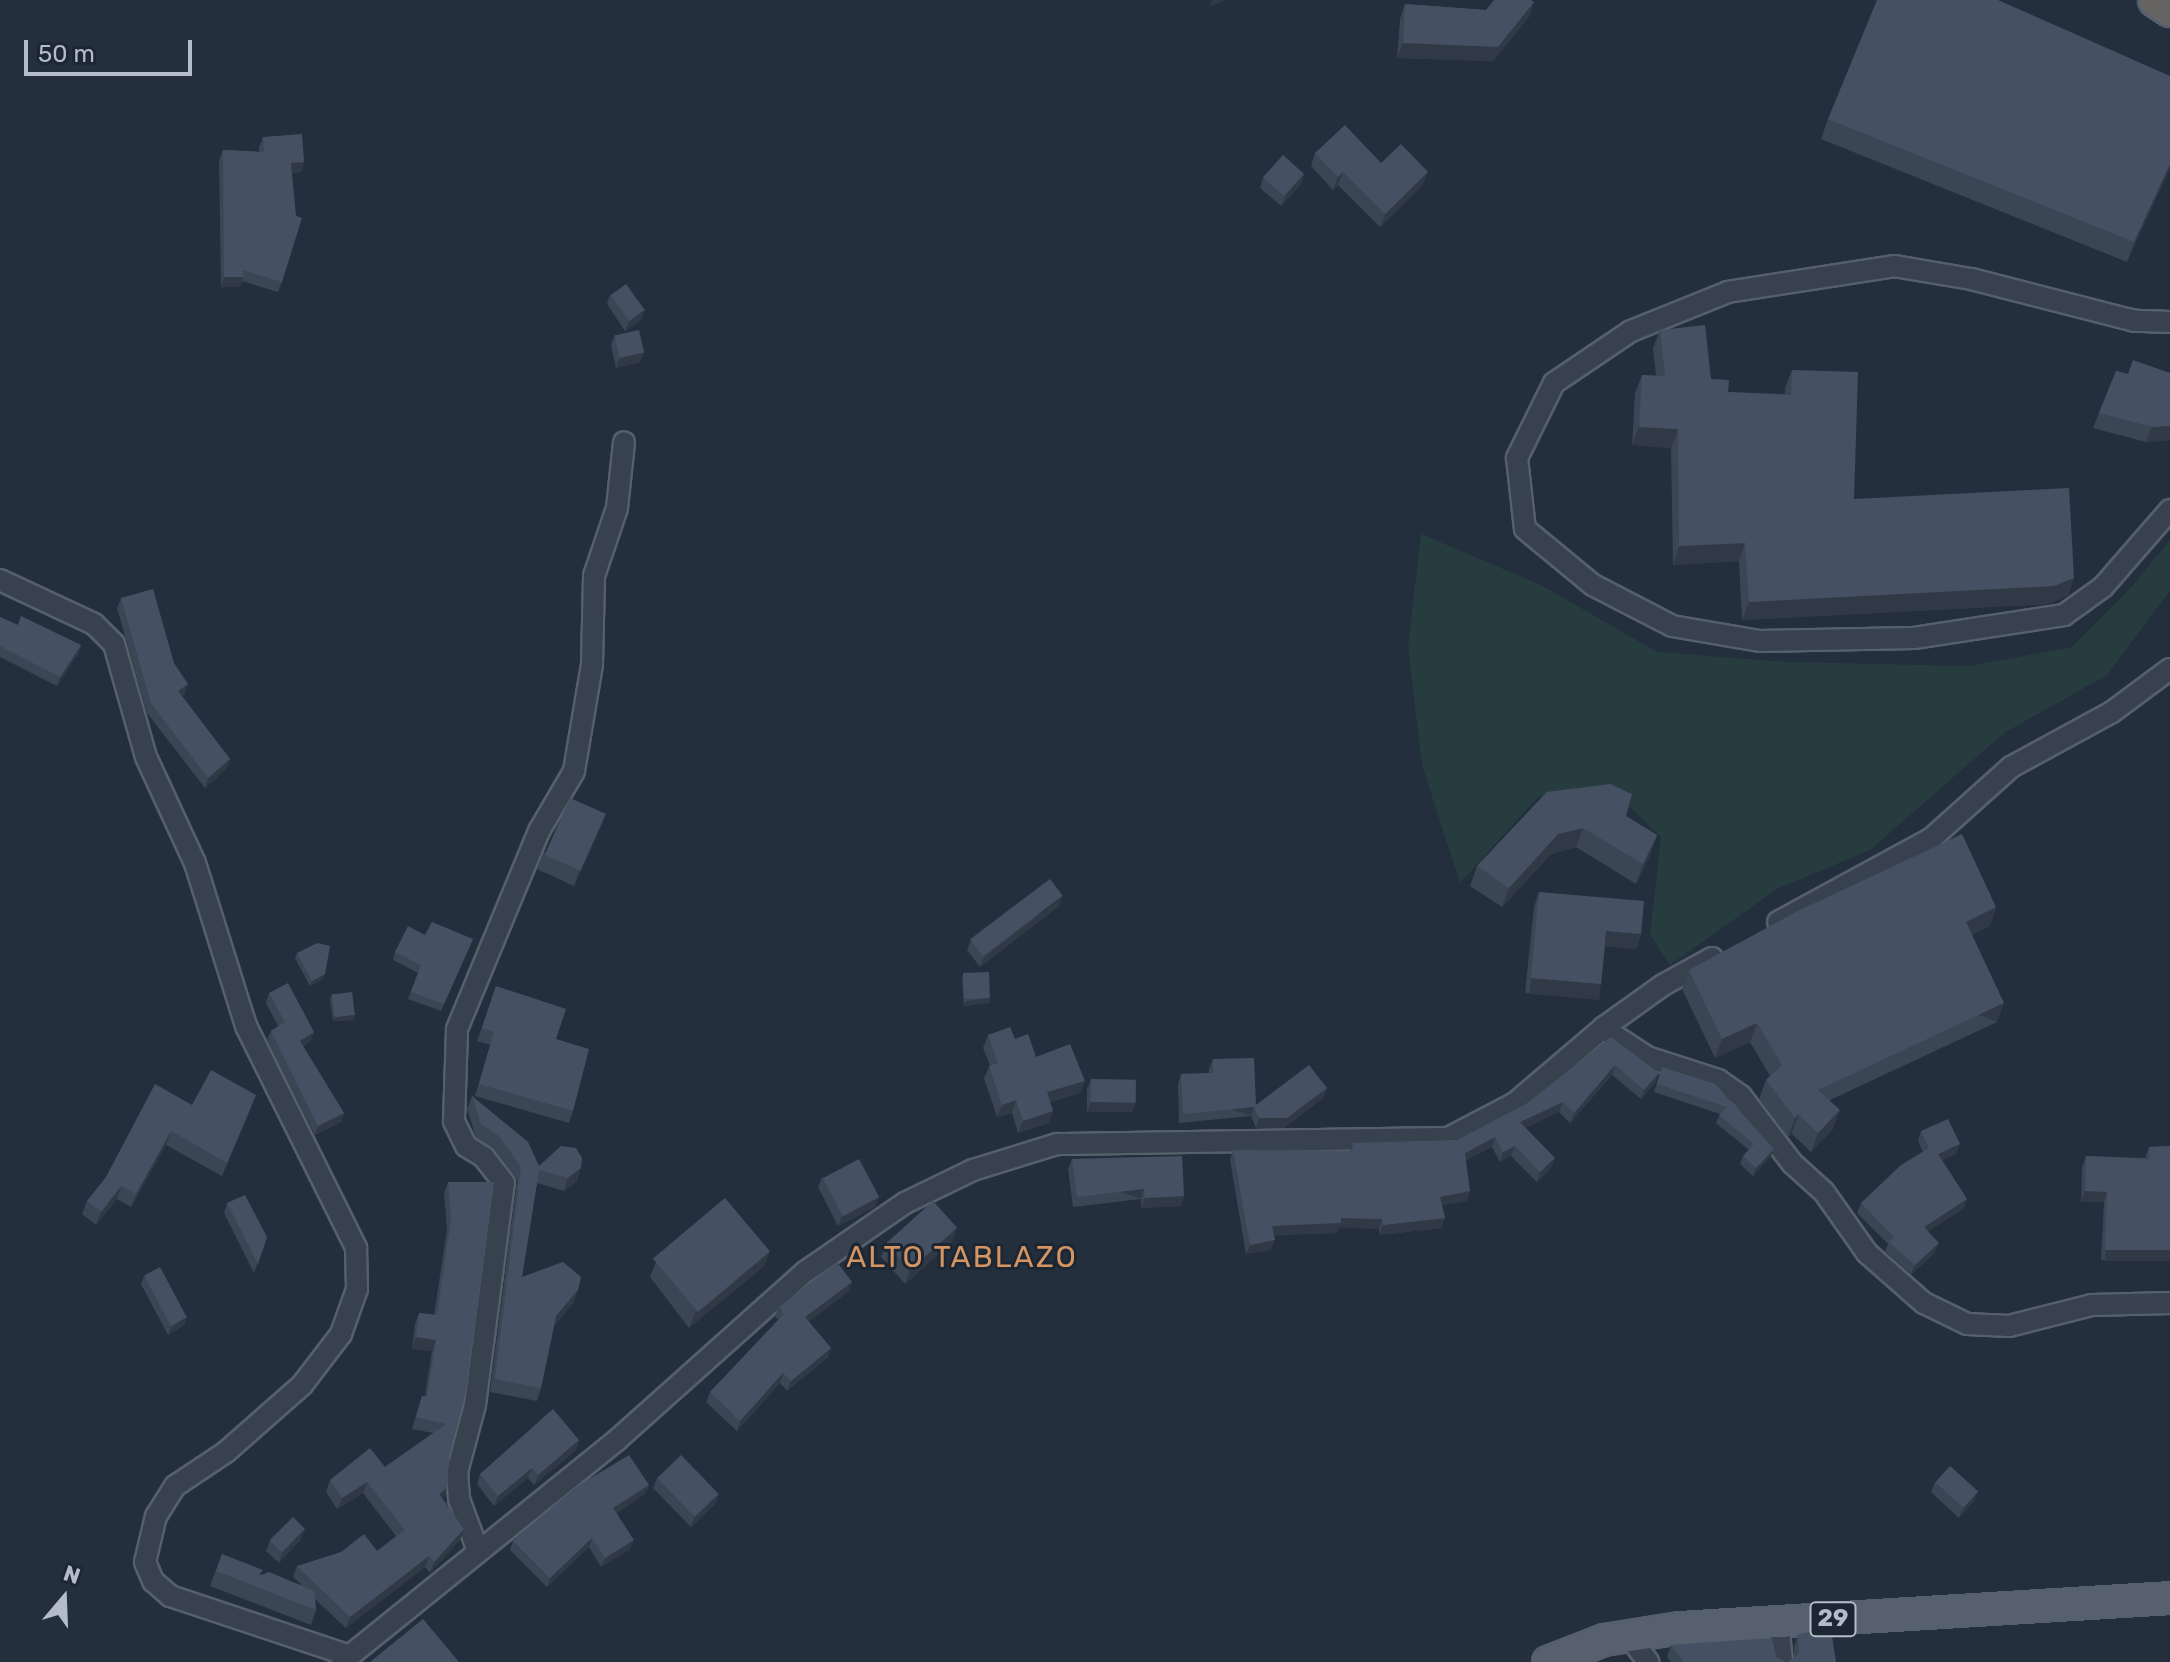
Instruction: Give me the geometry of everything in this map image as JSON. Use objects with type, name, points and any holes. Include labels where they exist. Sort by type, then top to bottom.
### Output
[{"type":"highway","points":[[2155,0],[2170,10]]},
{"type":"main road","name":"29","points":[[1548,1662],[1628,1635],[1778,1622],[2170,1598]]},
{"type":"street","points":[[2170,322],[2135,321],[1971,279],[1895,266],[1728,292],[1631,331],[1554,383],[1517,458],[1525,529],[1593,585],[1672,626],[1760,641],[1914,638],[2064,615],[2103,587],[2170,510]]},
{"type":"street","points":[[478,1551],[464,1520],[457,1472],[475,1405],[504,1183],[484,1157],[466,1146],[454,1121],[457,1029],[539,831],[574,771],[592,665],[594,576],[617,508],[624,442]]},
{"type":"street","points":[[0,580],[94,624],[114,644],[146,757],[195,863],[246,1026],[356,1248],[357,1289],[341,1334],[302,1385],[226,1452],[175,1486],[156,1516],[145,1562],[153,1581],[170,1596],[346,1659],[617,1440],[805,1272],[905,1203],[946,1183],[1057,1144],[1448,1138],[1515,1103],[1603,1028],[1663,985],[1730,948]]},
{"type":"street","points":[[1757,933],[1932,838],[2011,767],[2112,712],[2170,669]]},
{"type":"street","points":[[1603,1028],[1647,1057],[1718,1080],[1741,1096],[1792,1163],[1824,1192],[1867,1253],[1924,1303],[1967,1324],[2009,1326],[2092,1305],[2170,1303]]},
{"type":"street","points":[[1778,1622],[1782,1662]]},
{"type":"street","points":[[1628,1635],[1648,1662]]},
{"type":"green space","points":[[1421,534],[1541,585],[1657,652],[1788,662],[1970,666],[2072,647],[2128,591],[2170,540],[2170,590],[2107,675],[2004,733],[1870,850],[1777,889],[1670,965],[1650,935],[1661,837],[1610,788],[1539,796],[1460,883],[1422,765],[1408,646]]},
{"type":"building","points":[[1494,0],[1534,2],[1498,47],[1403,43],[1405,4],[1486,10]]},
{"type":"building","points":[[1877,0],[1998,0],[2170,76],[2170,164],[2134,242],[1828,119]]},
{"type":"building","points":[[1345,125],[1381,163],[1401,144],[1428,172],[1385,214],[1343,172],[1338,177],[1315,153]]},
{"type":"building","points":[[302,134],[304,162],[291,163],[296,216],[302,218],[282,282],[243,270],[243,277],[224,277],[223,150],[264,152],[263,137]]},
{"type":"building","points":[[1283,155],[1304,174],[1284,196],[1263,177]]},
{"type":"building","points":[[626,284],[645,310],[629,321],[611,295]]},
{"type":"building","points":[[1705,325],[1711,379],[1729,380],[1728,392],[1791,395],[1792,370],[1858,372],[1854,499],[2069,488],[2074,578],[2054,586],[1749,602],[1745,543],[1679,546],[1678,429],[1639,427],[1642,375],[1665,376],[1660,330]]},
{"type":"building","points":[[639,330],[644,352],[620,358],[615,336]]},
{"type":"building","points":[[2133,360],[2170,373],[2170,426],[2152,427],[2099,413],[2116,371],[2128,374]]},
{"type":"building","points":[[153,589],[174,663],[188,684],[178,691],[230,759],[208,778],[151,703],[121,598]]},
{"type":"building","points":[[21,616],[81,645],[60,677],[0,646],[0,617],[18,625]]},
{"type":"building","points":[[1610,784],[1632,794],[1626,816],[1657,835],[1643,864],[1583,828],[1558,834],[1509,888],[1477,866],[1547,792]]},
{"type":"building","points":[[570,798],[606,814],[580,871],[545,855]]},
{"type":"building","points":[[1962,834],[1996,907],[1966,922],[2004,1003],[1818,1090],[1840,1110],[1818,1133],[1798,1114],[1795,1118],[1766,1080],[1782,1065],[1757,1023],[1722,1039],[1689,970],[1798,911]]},
{"type":"building","points":[[1050,879],[1063,896],[983,956],[970,939]]},
{"type":"building","points":[[1539,892],[1644,901],[1641,934],[1606,931],[1601,984],[1531,978]]},
{"type":"building","points":[[432,922],[473,939],[444,1004],[411,992],[421,965],[395,952],[408,926],[425,935]]},
{"type":"building","points":[[317,943],[330,946],[325,974],[312,981],[297,953]]},
{"type":"building","points":[[989,972],[990,998],[964,999],[963,973]]},
{"type":"building","points":[[288,983],[314,1032],[300,1041],[344,1113],[318,1126],[271,1031],[285,1022],[269,993]]},
{"type":"building","points":[[496,986],[566,1009],[556,1039],[589,1049],[573,1111],[479,1084],[494,1032],[482,1028]]},
{"type":"building","points":[[352,992],[355,1015],[335,1017],[332,994]]},
{"type":"building","points":[[1010,1027],[1015,1039],[1028,1034],[1036,1057],[1070,1044],[1085,1081],[1047,1092],[1053,1111],[1023,1121],[1016,1100],[1002,1105],[989,1066],[998,1063],[988,1035]]},
{"type":"building","points":[[1611,1037],[1659,1073],[1644,1090],[1615,1065],[1574,1113],[1563,1102],[1520,1122],[1555,1158],[1540,1172],[1515,1146],[1503,1152],[1495,1137],[1465,1153],[1470,1191],[1440,1197],[1445,1218],[1383,1225],[1382,1219],[1341,1218],[1341,1223],[1272,1226],[1275,1240],[1250,1245],[1233,1150],[1352,1151],[1353,1143],[1457,1140],[1526,1104]]},
{"type":"building","points":[[1254,1058],[1256,1105],[1309,1065],[1327,1088],[1287,1118],[1259,1118],[1254,1107],[1183,1114],[1181,1074],[1213,1073],[1213,1059]]},
{"type":"building","points":[[1662,1067],[1715,1084],[1774,1149],[1756,1168],[1743,1156],[1754,1144],[1719,1115],[1727,1107],[1657,1084]]},
{"type":"building","points":[[211,1070],[256,1095],[227,1163],[171,1131],[136,1194],[121,1186],[101,1212],[87,1201],[106,1177],[155,1084],[192,1105]]},
{"type":"building","points":[[1091,1079],[1136,1080],[1136,1103],[1091,1102]]},
{"type":"building","points":[[472,1096],[528,1142],[539,1166],[561,1146],[576,1148],[582,1158],[581,1168],[568,1178],[539,1170],[522,1277],[563,1262],[581,1277],[578,1290],[556,1316],[541,1388],[495,1379],[521,1167],[499,1136],[481,1124]]},
{"type":"building","points":[[1948,1119],[1960,1144],[1938,1154],[1967,1199],[1924,1227],[1939,1243],[1915,1265],[1889,1242],[1894,1237],[1861,1203],[1901,1165],[1929,1148],[1921,1131]]},
{"type":"building","points":[[2170,1146],[2170,1250],[2105,1250],[2107,1192],[2085,1191],[2086,1156],[2149,1159],[2149,1147]]},
{"type":"building","points":[[1182,1156],[1184,1196],[1145,1198],[1144,1189],[1077,1197],[1072,1159]]},
{"type":"building","points":[[859,1159],[879,1197],[843,1216],[823,1178]]},
{"type":"building","points":[[448,1182],[494,1182],[466,1391],[449,1457],[447,1488],[439,1494],[464,1529],[434,1562],[429,1556],[350,1617],[297,1566],[341,1552],[364,1534],[377,1551],[405,1530],[367,1482],[342,1498],[330,1480],[370,1448],[385,1467],[446,1424],[416,1417],[422,1396],[427,1397],[436,1340],[416,1337],[419,1313],[437,1315],[451,1219]]},
{"type":"building","points":[[245,1195],[267,1237],[258,1264],[227,1203]]},
{"type":"building","points":[[725,1198],[770,1252],[698,1312],[653,1258]]},
{"type":"building","points":[[933,1201],[957,1228],[910,1270],[886,1243]]},
{"type":"building","points":[[837,1262],[852,1282],[805,1317],[831,1348],[791,1381],[783,1373],[740,1421],[710,1392],[784,1314],[779,1307]]},
{"type":"building","points":[[160,1267],[187,1317],[171,1326],[144,1275]]},
{"type":"building","points":[[553,1409],[579,1440],[538,1475],[532,1468],[498,1496],[480,1474]]},
{"type":"building","points":[[629,1455],[649,1485],[613,1508],[634,1540],[605,1558],[592,1538],[550,1578],[513,1541],[576,1487]]},
{"type":"building","points":[[681,1455],[719,1494],[695,1517],[657,1478]]},
{"type":"building","points":[[1950,1466],[1978,1491],[1964,1508],[1935,1482]]},
{"type":"building","points":[[293,1517],[305,1529],[282,1552],[270,1540]]},
{"type":"building","points":[[222,1554],[263,1570],[258,1576],[269,1572],[314,1591],[316,1610],[216,1571]]},
{"type":"building","points":[[423,1619],[459,1662],[370,1662]]},
{"type":"building","points":[[1831,1629],[1836,1662],[1788,1662],[1799,1654],[1798,1634]]},
{"type":"building","points":[[1772,1638],[1776,1657],[1786,1662],[1684,1662],[1671,1645]]},
{"type":"district","name":"ALTO TABLAZO","points":[[962,1257]]}]
